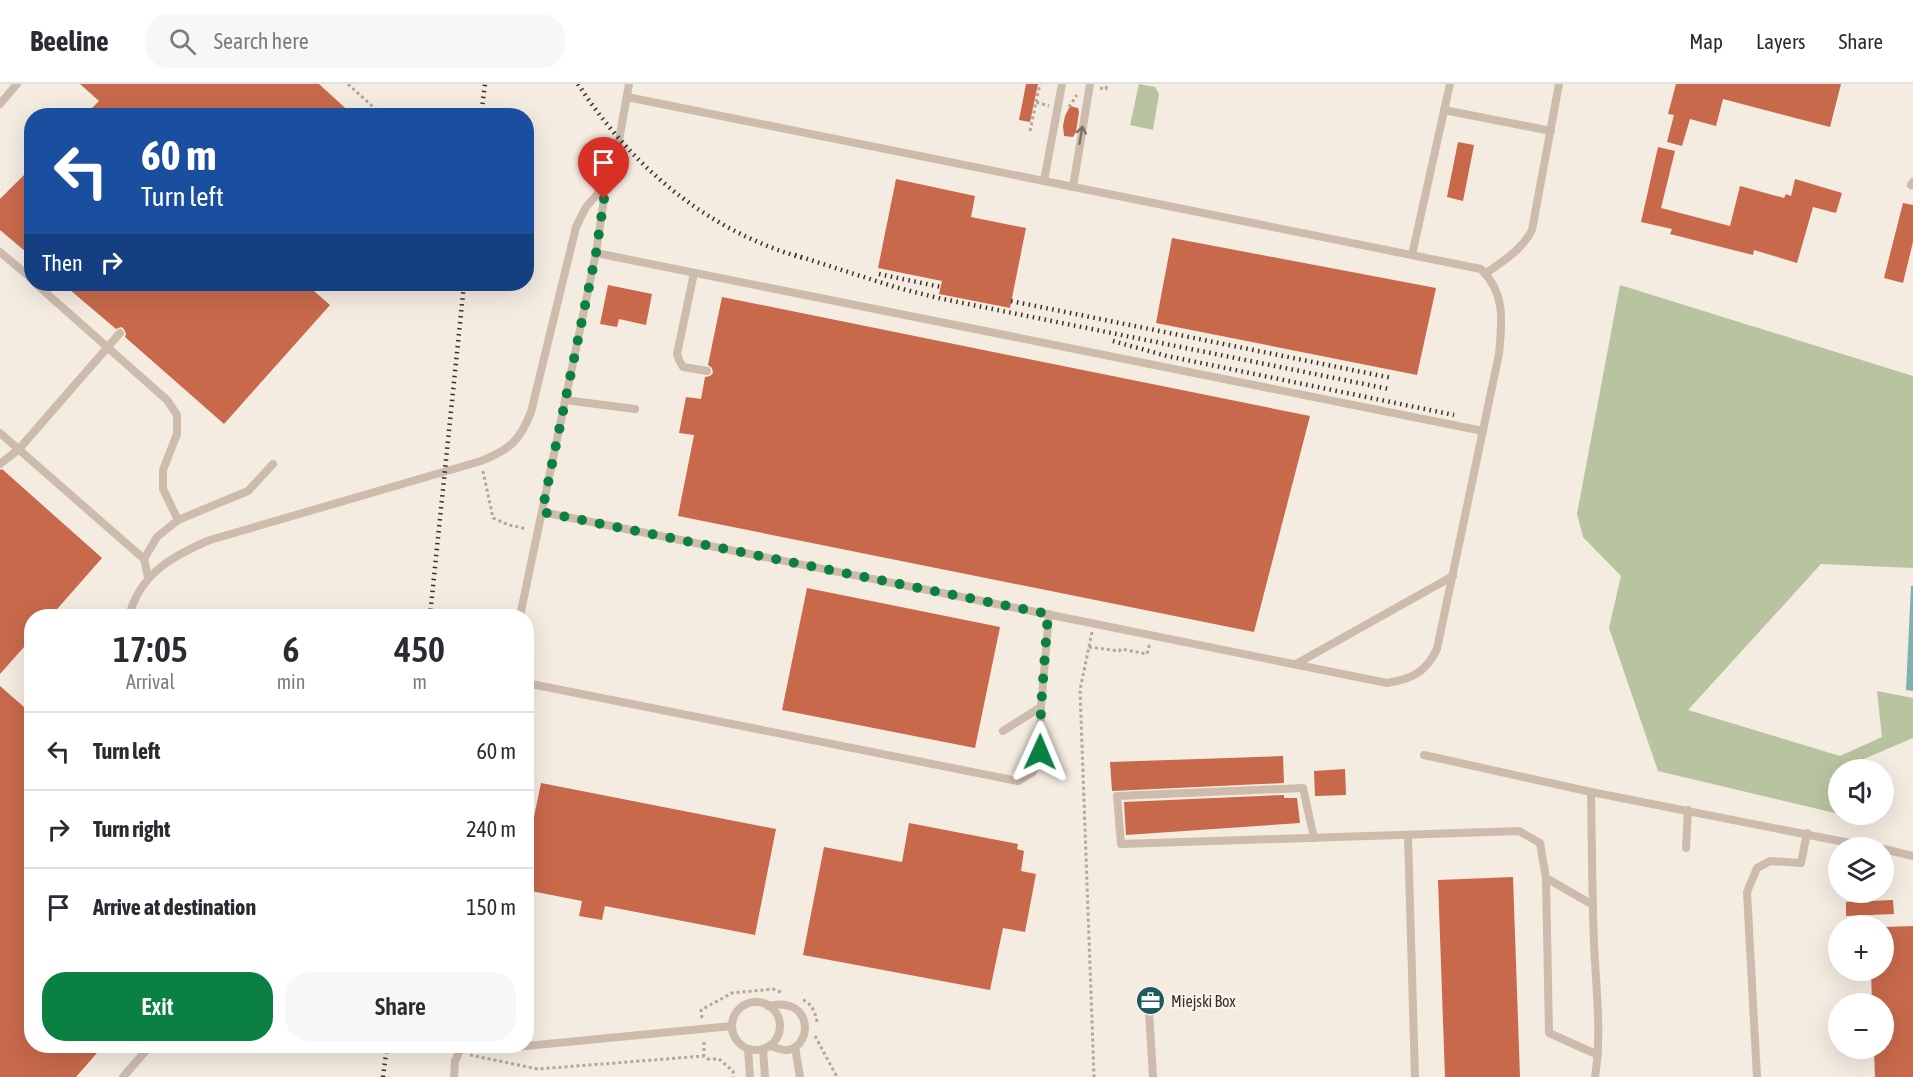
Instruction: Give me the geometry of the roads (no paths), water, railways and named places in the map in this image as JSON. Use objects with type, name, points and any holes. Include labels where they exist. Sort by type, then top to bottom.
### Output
[{"type":"lane","points":[[0,104],[17,84]]},
{"type":"lane","points":[[132,609],[148,577],[184,551],[210,540],[481,462],[500,454],[515,443],[525,429],[531,412],[576,227],[586,207],[608,177],[613,162],[629,84]]},
{"type":"lane","points":[[1044,181],[1062,84]]},
{"type":"lane","points":[[1073,187],[1090,84]]},
{"type":"lane","points":[[1412,255],[1450,84]]},
{"type":"lane","points":[[1485,274],[1519,249],[1527,241],[1532,230],[1559,84]]},
{"type":"lane","points":[[542,512],[1387,683],[1403,681],[1416,675],[1430,663],[1437,649],[1499,354],[1502,319],[1498,295],[1492,281],[1481,269],[627,97]]},
{"type":"lane","points":[[1444,110],[1551,131]]},
{"type":"lane","points":[[521,609],[596,253],[604,199],[599,192]]},
{"type":"lane","points":[[0,252],[24,272]]},
{"type":"lane","points":[[596,253],[1482,431]]},
{"type":"lane","points":[[694,273],[677,354],[683,367],[707,371]]},
{"type":"lane","points":[[44,291],[167,400],[177,415],[177,434],[163,470],[163,489],[178,520]]},
{"type":"lane","points":[[0,464],[19,449],[120,333]]},
{"type":"lane","points":[[565,400],[635,409]]},
{"type":"lane","points":[[0,433],[144,559],[148,577]]},
{"type":"lane","points":[[144,559],[158,537],[178,520],[248,491],[273,464]]},
{"type":"lane","points":[[1296,664],[1453,576]]},
{"type":"lane","points":[[534,685],[1018,781],[1033,772],[1040,752],[1048,614]]},
{"type":"lane","points":[[1003,732],[1041,707]]},
{"type":"lane","points":[[1424,755],[1591,792],[1828,838]]},
{"type":"lane","points":[[1314,838],[1303,788],[1118,796],[1121,844],[1314,838],[1408,835],[1519,831],[1540,843],[1546,878],[1549,1033],[1598,1055]]},
{"type":"lane","points":[[1591,792],[1598,1055],[1595,1077]]},
{"type":"lane","points":[[1686,848],[1688,810]]},
{"type":"lane","points":[[1757,1077],[1747,892],[1757,868],[1770,861],[1801,863],[1807,833]]},
{"type":"lane","points":[[1408,835],[1415,1077]]},
{"type":"lane","points":[[1894,851],[1913,856]]},
{"type":"lane","points":[[1546,878],[1593,905]]},
{"type":"lane","points":[[765,1077],[766,1047],[778,1034],[780,1026],[774,1011],[760,1003],[752,1003],[744,1005],[733,1018],[732,1026],[736,1040],[748,1049],[766,1047],[788,1050],[801,1041],[805,1026],[803,1017],[792,1006],[784,1003],[768,1006]]},
{"type":"lane","points":[[1149,1011],[1153,1077]]},
{"type":"lane","points":[[534,1045],[732,1026]]},
{"type":"lane","points":[[795,1047],[800,1077]]},
{"type":"lane","points":[[748,1049],[750,1077]]},
{"type":"lane","points":[[123,1077],[144,1053]]},
{"type":"lane","points":[[454,1077],[459,1053]]},
{"type":"water","points":[[1911,586],[1913,586],[1913,691],[1906,690]]},
{"type":"railway","points":[[482,108],[485,84]]},
{"type":"railway","points":[[578,84],[622,142],[674,192],[735,231],[803,258]]},
{"type":"railway","points":[[795,255],[895,287],[938,298],[1389,389]]},
{"type":"railway","points":[[879,274],[941,287]]},
{"type":"railway","points":[[431,609],[463,291]]},
{"type":"railway","points":[[1011,301],[1392,378]]},
{"type":"railway","points":[[1113,341],[1167,356],[1454,415]]},
{"type":"railway","points":[[383,1077],[386,1053]]},
{"type":"place","name":"Miejski Box","points":[[1150,1001]]}]
